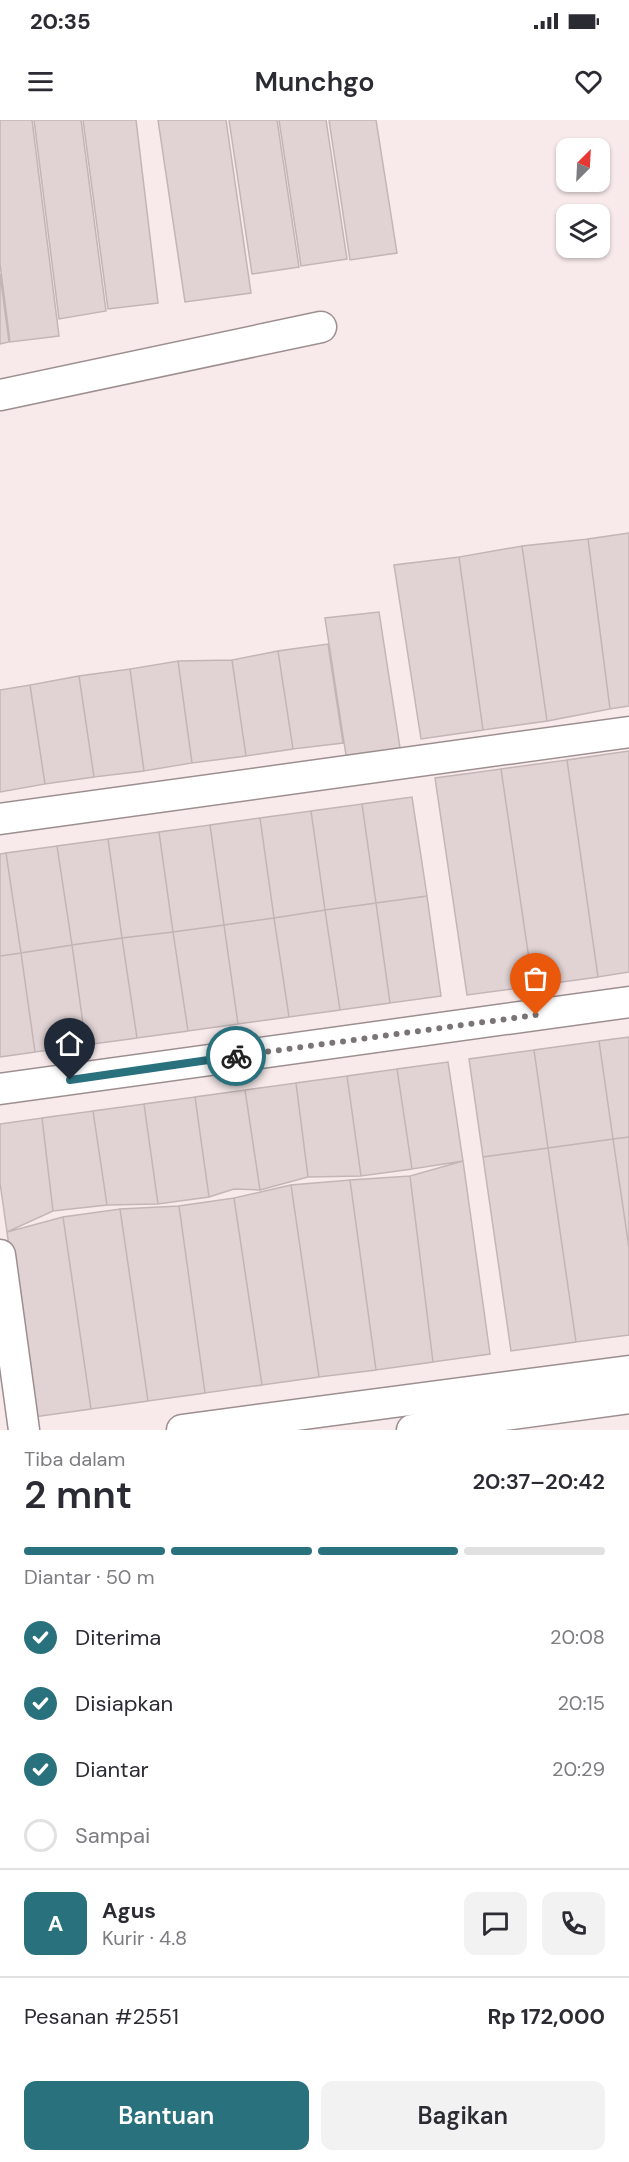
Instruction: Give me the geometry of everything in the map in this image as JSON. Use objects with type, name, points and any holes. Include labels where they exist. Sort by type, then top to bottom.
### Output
[{"type":"lane","points":[[0,395],[321,327]]},
{"type":"lane","points":[[0,819],[629,732]]},
{"type":"lane","points":[[0,1089],[629,1002]]},
{"type":"lane","points":[[0,1255],[24,1430]]},
{"type":"lane","points":[[412,1430],[496,1412],[629,1371]]},
{"type":"lane","points":[[182,1430],[496,1412],[629,1398]]},
{"type":"shaded area","points":[[0,120],[629,120],[629,1430],[0,1430]]},
{"type":"building","points":[[0,120],[32,120],[59,336],[10,342],[0,264]]},
{"type":"building","points":[[34,120],[81,120],[106,311],[59,319]]},
{"type":"building","points":[[83,120],[136,120],[158,303],[108,309]]},
{"type":"building","points":[[158,120],[226,120],[251,293],[185,302]]},
{"type":"building","points":[[229,120],[277,120],[299,267],[252,274]]},
{"type":"building","points":[[279,120],[326,120],[347,259],[301,266]]},
{"type":"building","points":[[329,120],[376,120],[397,253],[350,260]]},
{"type":"building","points":[[0,274],[9,342],[0,344]]},
{"type":"building","points":[[629,533],[629,706],[610,709],[588,539]]},
{"type":"building","points":[[588,539],[610,709],[547,721],[522,546]]},
{"type":"building","points":[[522,546],[547,721],[483,730],[459,557]]},
{"type":"building","points":[[459,557],[483,730],[421,739],[394,565]]},
{"type":"building","points":[[379,612],[401,754],[347,762],[325,618]]},
{"type":"building","points":[[328,644],[343,743],[293,749],[278,651]]},
{"type":"building","points":[[278,651],[293,749],[246,756],[232,660]]},
{"type":"building","points":[[232,660],[246,756],[192,763],[178,661]]},
{"type":"building","points":[[178,661],[192,763],[144,771],[130,669]]},
{"type":"building","points":[[130,669],[144,771],[94,777],[79,676]]},
{"type":"building","points":[[79,676],[94,777],[45,784],[30,685]]},
{"type":"building","points":[[30,685],[45,784],[0,792],[0,690]]},
{"type":"building","points":[[629,751],[629,972],[598,977],[567,760]]},
{"type":"building","points":[[567,760],[598,977],[533,986],[501,769]]},
{"type":"building","points":[[501,769],[533,986],[467,995],[435,778]]},
{"type":"building","points":[[412,797],[427,896],[376,903],[362,804]]},
{"type":"building","points":[[362,804],[376,903],[325,910],[311,811]]},
{"type":"building","points":[[311,811],[325,910],[274,918],[260,818]]},
{"type":"building","points":[[260,818],[274,918],[224,925],[210,825]]},
{"type":"building","points":[[210,825],[224,925],[173,932],[159,832]]},
{"type":"building","points":[[159,832],[173,932],[122,938],[108,839]]},
{"type":"building","points":[[108,839],[122,938],[72,945],[57,846]]},
{"type":"building","points":[[57,846],[72,945],[21,953],[6,853]]},
{"type":"building","points":[[6,853],[21,953],[0,956],[0,854]]},
{"type":"building","points":[[427,896],[441,996],[390,1003],[376,903]]},
{"type":"building","points":[[376,903],[390,1003],[340,1010],[325,910]]},
{"type":"building","points":[[325,910],[340,1010],[289,1017],[274,918]]},
{"type":"building","points":[[274,918],[289,1017],[238,1024],[224,925]]},
{"type":"building","points":[[224,925],[238,1024],[188,1031],[173,932]]},
{"type":"building","points":[[173,932],[188,1031],[137,1038],[122,938]]},
{"type":"building","points":[[122,938],[137,1038],[86,1045],[72,945]]},
{"type":"building","points":[[72,945],[86,1045],[35,1052],[21,953]]},
{"type":"building","points":[[21,953],[35,1052],[0,1057],[0,956]]},
{"type":"building","points":[[629,1037],[629,1137],[613,1139],[599,1041]]},
{"type":"building","points":[[599,1041],[613,1139],[548,1148],[534,1050]]},
{"type":"building","points":[[534,1050],[548,1148],[483,1157],[469,1059]]},
{"type":"building","points":[[448,1062],[463,1161],[412,1169],[397,1069]]},
{"type":"building","points":[[397,1069],[412,1169],[361,1176],[347,1076]]},
{"type":"building","points":[[347,1076],[361,1176],[308,1177],[296,1083]]},
{"type":"building","points":[[296,1083],[308,1177],[260,1190],[245,1090]]},
{"type":"building","points":[[245,1090],[260,1190],[234,1189],[209,1197],[195,1097]]},
{"type":"building","points":[[195,1097],[209,1197],[158,1204],[144,1104]]},
{"type":"building","points":[[144,1104],[158,1204],[107,1205],[93,1111]]},
{"type":"building","points":[[93,1111],[107,1205],[53,1211],[42,1118]]},
{"type":"building","points":[[42,1118],[53,1211],[7,1232],[0,1183],[0,1124]]},
{"type":"building","points":[[629,1137],[629,1248],[613,1139]]},
{"type":"building","points":[[613,1139],[629,1248],[629,1335],[576,1342],[548,1148]]},
{"type":"building","points":[[548,1148],[576,1342],[511,1351],[483,1157]]},
{"type":"building","points":[[463,1161],[490,1354],[433,1362],[410,1176]]},
{"type":"building","points":[[410,1176],[433,1362],[376,1370],[350,1180]]},
{"type":"building","points":[[350,1180],[376,1370],[319,1377],[291,1185]]},
{"type":"building","points":[[291,1185],[319,1377],[262,1385],[234,1198]]},
{"type":"building","points":[[234,1198],[262,1385],[205,1393],[179,1206]]},
{"type":"building","points":[[179,1206],[205,1393],[148,1401],[120,1209]]},
{"type":"building","points":[[120,1209],[148,1401],[91,1409],[63,1217]]},
{"type":"building","points":[[63,1217],[91,1409],[34,1417],[7,1232]]},
{"type":"way so far","points":[[236,1056],[536,1015]]},
{"type":"route","points":[[70,1080],[236,1056]]}]
